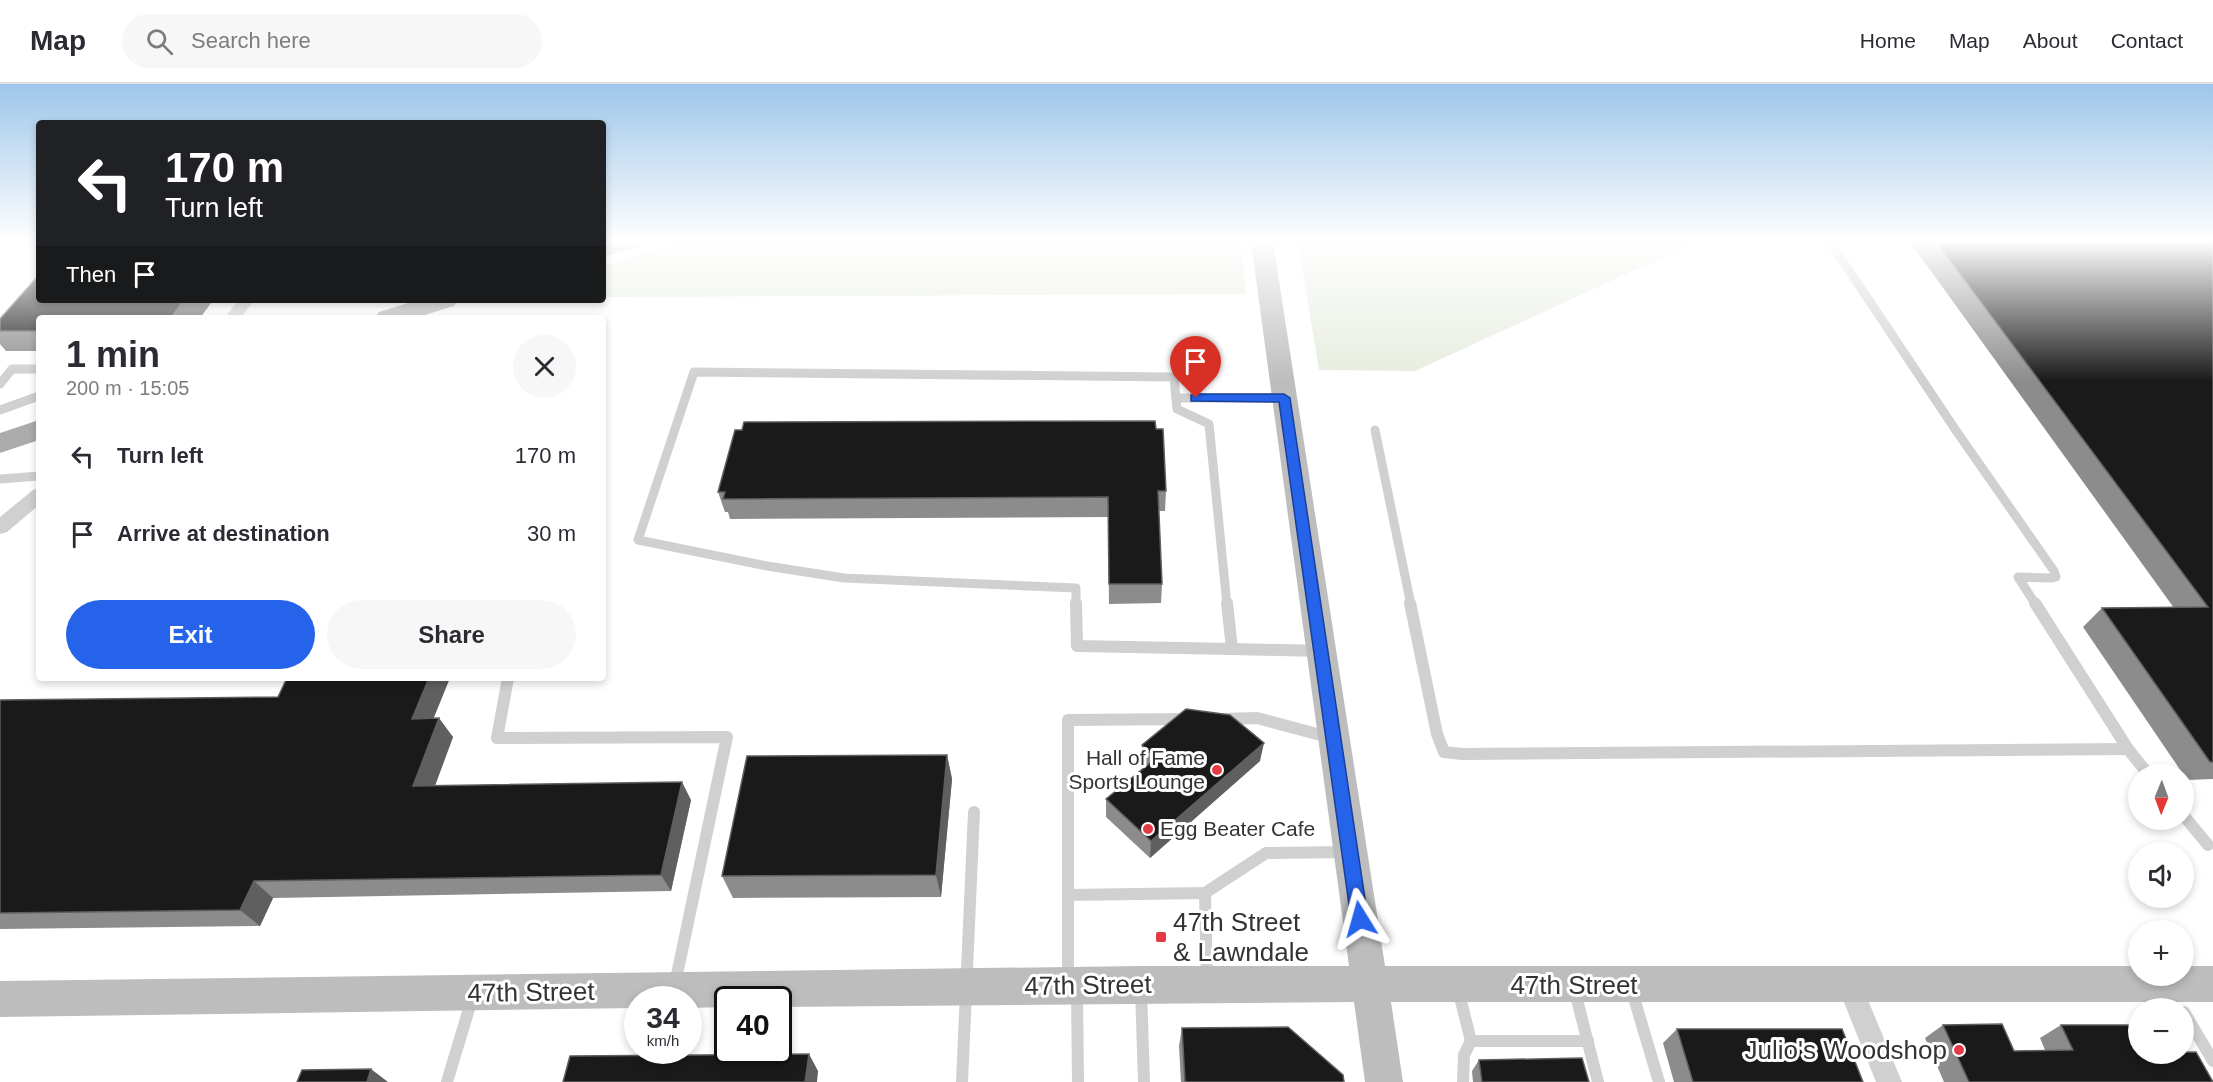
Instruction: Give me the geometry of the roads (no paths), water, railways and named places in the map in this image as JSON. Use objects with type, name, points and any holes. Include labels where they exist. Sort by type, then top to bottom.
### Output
[{"type":"main road","points":[[1269,289],[1384,1082]]},
{"type":"main road","points":[[398,315],[436,303]]},
{"type":"main road","points":[[0,443],[36,431]]},
{"type":"main road","name":"47th Street","points":[[702,990],[1141,984],[1849,985],[2128,999]]},
{"type":"main road","name":"47th Street","points":[[2186,998],[2213,984]]},
{"type":"main road","name":"47th Street","points":[[0,999],[624,991]]},
{"type":"street","points":[[0,527],[36,497]]},
{"type":"street","points":[[1849,985],[1889,1082]]},
{"type":"lane","points":[[1861,289],[2054,571],[2056,577],[2052,578],[2018,577],[2128,749],[2140,764]]},
{"type":"lane","points":[[0,384],[12,369],[36,369]]},
{"type":"lane","points":[[1232,650],[1209,424],[1177,409],[1174,377],[694,372],[638,540],[767,566],[844,578],[1076,588],[1077,646],[1232,650],[1321,651]]},
{"type":"lane","points":[[0,410],[36,397]]},
{"type":"lane","points":[[1176,398],[1284,398]]},
{"type":"lane","points":[[1376,430],[1437,734],[1444,752],[1462,754],[2128,749]]},
{"type":"lane","points":[[0,479],[36,476]]},
{"type":"lane","points":[[507,681],[496,738],[727,737],[675,986]]},
{"type":"lane","points":[[1078,1082],[1068,895],[1068,720],[1257,718],[1334,738]]},
{"type":"lane","points":[[962,1082],[974,812]]},
{"type":"lane","points":[[2194,827],[2211,846]]},
{"type":"lane","points":[[1068,895],[1205,893],[1266,853],[1350,852]]},
{"type":"lane","points":[[1205,893],[1207,984]]},
{"type":"lane","points":[[1141,984],[1144,1082]]},
{"type":"lane","points":[[1457,985],[1471,1041],[1464,1055],[1463,1082]]},
{"type":"lane","points":[[1574,985],[1598,1082]]},
{"type":"lane","points":[[1630,985],[1659,1082]]},
{"type":"lane","points":[[447,1082],[473,993]]},
{"type":"lane","points":[[2194,1029],[2213,1061]]},
{"type":"lane","points":[[1471,1041],[1588,1041]]},
{"type":"place","name":"Hall of Fame Sports Lounge","points":[[1217,770]]},
{"type":"place","name":"Egg Beater Cafe","points":[[1148,829]]},
{"type":"place","name":"47th Street & Lawndale","points":[[1161,937]]},
{"type":"place","name":"Julio's Woodshop","points":[[1959,1050]]}]
